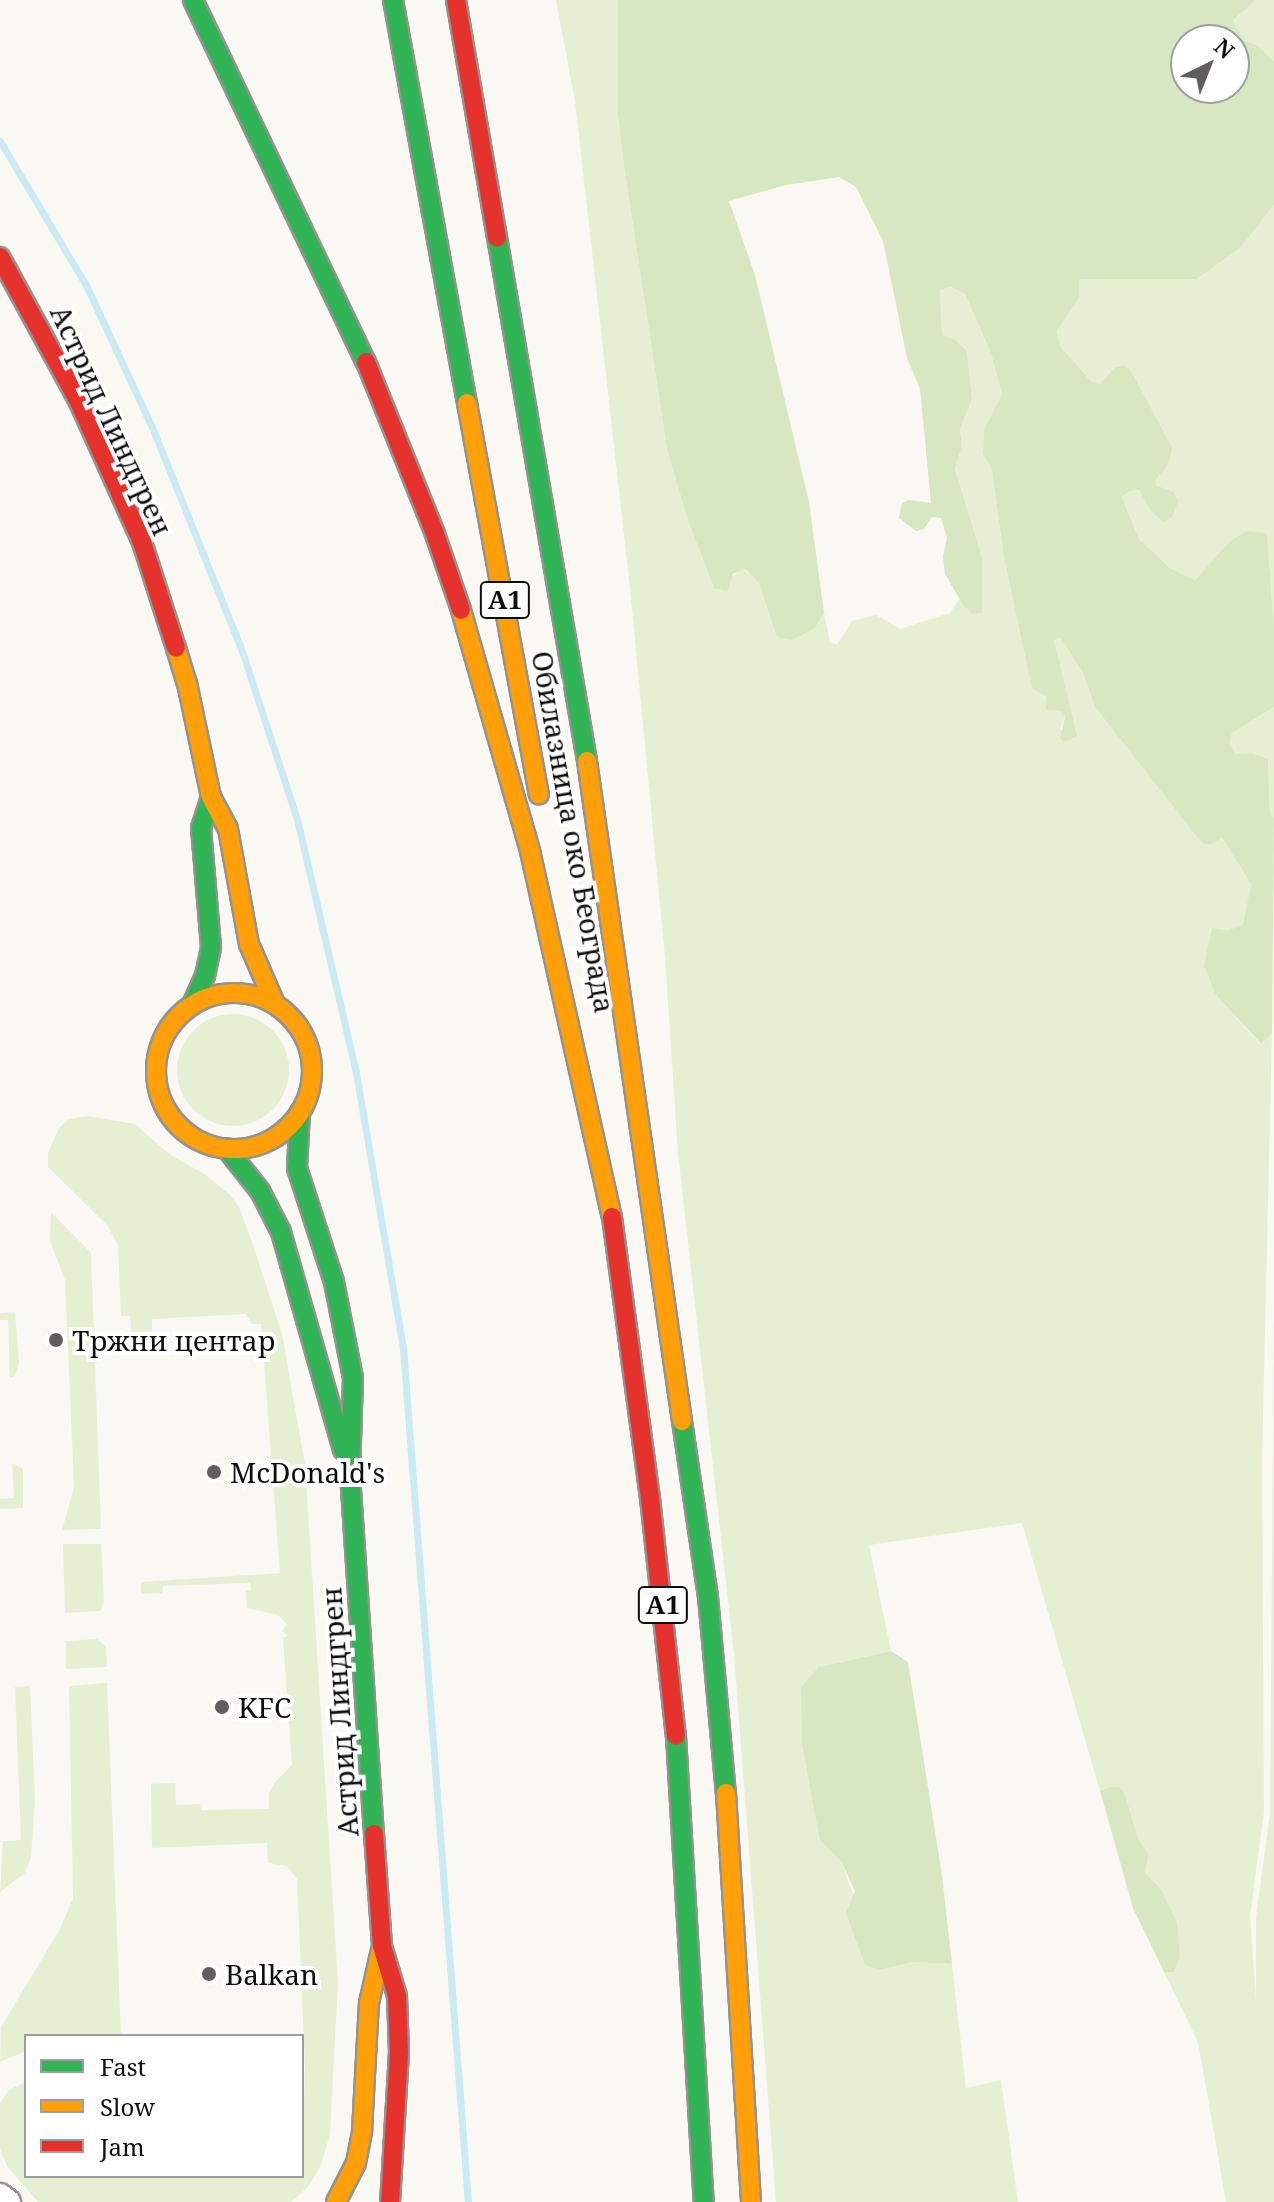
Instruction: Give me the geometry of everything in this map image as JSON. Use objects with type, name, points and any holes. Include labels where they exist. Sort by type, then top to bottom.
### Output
[{"type":"main road","points":[[193,0],[365,361],[435,534],[466,626],[530,851],[610,1202]]},
{"type":"main road","name":"Обилазница око Београда","points":[[393,0],[542,809]]},
{"type":"main road","name":"A1","points":[[456,0],[580,714],[708,1597],[726,1790],[751,2202]]},
{"type":"main road","name":"Астрид Линдгрен","points":[[0,257],[79,402],[142,542],[187,683],[211,797],[228,829],[249,944],[275,1004]]},
{"type":"main road","name":"Астрид Линдгрен","points":[[192,1005],[205,976],[211,947],[201,828],[211,797]]},
{"type":"main road","name":"Обилазница око Београда","points":[[547,841],[610,1202]]},
{"type":"main road","points":[[224,993],[259,997],[275,1004],[300,1029],[309,1053],[312,1079],[300,1112],[290,1126],[268,1140],[243,1148],[226,1148],[193,1137],[179,1126],[160,1097],[156,1071],[160,1045],[167,1030],[192,1005],[224,993]]},
{"type":"main road","name":"Астрид Линдгрен","points":[[300,1112],[297,1168],[334,1282],[353,1378],[350,1474],[382,1946],[397,1996],[399,2052],[390,2202]]},
{"type":"main road","name":"Астрид Линдгрен","points":[[226,1148],[260,1191],[281,1232],[350,1474]]},
{"type":"main road","name":"A1","points":[[610,1202],[673,1694],[704,2202]]},
{"type":"main road","name":"Астрид Линдгрен","points":[[336,2202],[356,2163],[362,2131],[369,2003],[382,1946]]},
{"type":"street","points":[[0,2196],[8,2202]]},
{"type":"green space","points":[[556,0],[618,0],[618,115],[667,449],[688,521],[714,588],[744,569],[759,583],[778,637],[815,628],[824,613],[830,643],[838,644],[852,621],[876,615],[900,629],[950,613],[959,599],[963,605],[982,557],[955,469],[962,446],[960,429],[972,399],[967,351],[956,340],[942,335],[940,290],[951,287],[965,294],[991,353],[1002,394],[984,429],[983,454],[992,470],[1004,558],[1032,687],[1062,711],[1065,717],[1060,729],[1076,736],[1054,640],[1061,638],[1083,673],[1095,707],[1202,842],[1221,837],[1251,884],[1243,925],[1228,932],[1216,995],[1260,1044],[1272,1033],[1262,1460],[1264,1812],[1250,1916],[1256,1999],[1256,1917],[1270,1813],[1274,1312],[1274,2202],[1226,2202],[1198,2042],[1164,1972],[1174,1972],[1161,1889],[1145,1873],[1147,1854],[1138,1838],[1125,1794],[1109,1787],[1100,1791],[1022,1523],[869,1545],[891,1651],[819,1667],[820,1841],[842,1863],[880,1970],[911,1962],[952,1964],[966,2088],[1001,2080],[1018,2202],[776,2202],[734,1655],[678,1153],[665,957],[630,588],[575,101]]},
{"type":"green space","points":[[618,0],[1256,0],[1233,20],[1235,24],[1170,24],[1170,104],[1250,104],[1250,43],[1274,61],[1274,205],[1241,247],[1197,279],[1080,279],[1079,297],[1057,331],[1060,346],[1091,381],[1100,384],[1115,367],[1123,365],[1130,369],[1172,448],[1169,463],[1155,481],[1157,486],[1174,492],[1178,501],[1173,516],[1164,523],[1151,511],[1139,490],[1129,491],[1122,497],[1139,539],[1170,568],[1195,580],[1229,542],[1246,531],[1267,533],[1274,630],[1274,707],[1232,733],[1230,743],[1236,754],[1252,753],[1268,759],[1270,814],[1274,818],[1272,1033],[1261,1044],[1216,995],[1204,966],[1212,928],[1228,931],[1243,924],[1251,884],[1222,838],[1210,845],[1202,843],[1095,707],[1083,673],[1061,638],[1054,640],[1077,736],[1065,742],[1060,738],[1065,717],[1062,711],[1046,710],[1046,697],[1032,688],[1004,558],[992,470],[983,454],[984,429],[1002,394],[991,353],[965,294],[951,287],[940,290],[942,335],[956,340],[967,351],[972,399],[960,429],[962,446],[955,469],[982,557],[982,613],[973,614],[963,605],[945,574],[943,556],[947,538],[941,518],[932,517],[924,529],[916,531],[899,518],[902,503],[909,500],[931,503],[920,389],[907,358],[883,241],[856,187],[839,177],[786,185],[729,201],[755,275],[809,502],[824,613],[815,628],[792,640],[777,637],[759,583],[745,569],[733,574],[727,591],[714,588],[688,521],[667,449],[618,115]]},
{"type":"green space","points":[[1256,0],[1274,0],[1274,61],[1250,43],[1250,24],[1235,24],[1233,20]]},
{"type":"green space","points":[[1274,205],[1274,630],[1267,533],[1229,542],[1195,580],[1170,568],[1139,539],[1122,496],[1129,491],[1140,490],[1151,511],[1157,486],[1155,481],[1169,463],[1130,369],[1123,365],[1115,367],[1100,384],[1091,381],[1060,346],[1057,331],[1079,297],[1080,279],[1197,279],[1241,247]]},
{"type":"green space","points":[[1274,707],[1274,818],[1270,814],[1268,759],[1252,753],[1236,754],[1230,743],[1232,733]]},
{"type":"green space","points":[[233,1014],[254,1018],[272,1031],[285,1049],[289,1070],[285,1091],[272,1109],[254,1122],[233,1126],[212,1122],[194,1109],[181,1091],[177,1070],[181,1049],[194,1031],[212,1018]]},
{"type":"green space","points":[[86,1116],[135,1124],[169,1154],[206,1175],[230,1195],[239,1207],[282,1334],[305,1464],[338,1983],[330,2134],[321,2165],[308,2187],[291,2202],[38,2202],[7,2166],[0,2149],[0,2103],[8,2091],[24,2082],[24,2178],[304,2178],[305,2067],[297,1879],[287,1866],[268,1863],[267,1843],[152,1848],[151,1784],[175,1783],[176,1805],[200,1804],[201,1810],[269,1809],[269,1793],[292,1765],[283,1638],[288,1636],[282,1631],[287,1624],[278,1615],[247,1608],[246,1591],[251,1590],[250,1583],[163,1586],[162,1593],[141,1594],[141,1582],[280,1573],[261,1324],[252,1324],[246,1314],[152,1319],[152,1331],[131,1333],[130,1316],[121,1316],[118,1245],[107,1225],[48,1167],[48,1153],[59,1128],[69,1119]]},
{"type":"green space","points":[[51,1212],[91,1253],[101,1529],[62,1530],[74,1487],[65,1280],[50,1241]]},
{"type":"green space","points":[[15,1312],[19,1363],[15,1376],[10,1378],[8,1320],[0,1320],[0,1313]]},
{"type":"green space","points":[[12,1463],[23,1469],[23,1508],[0,1509],[0,1499],[14,1498]]},
{"type":"green space","points":[[63,1544],[101,1544],[104,1602],[100,1611],[65,1613]]},
{"type":"green space","points":[[97,1639],[106,1647],[107,1667],[66,1669],[66,1641]]},
{"type":"green space","points":[[891,1651],[908,1662],[942,1875],[952,1964],[912,1962],[880,1970],[865,1965],[846,1913],[855,1891],[842,1863],[820,1841],[802,1744],[801,1687],[819,1667]]},
{"type":"green space","points":[[107,1683],[121,2034],[24,2034],[24,2052],[0,2062],[1,2027],[60,1929],[73,1898],[69,1686]]},
{"type":"green space","points":[[30,1686],[35,1800],[31,1857],[25,1873],[0,1892],[3,1841],[21,1840],[15,1687]]},
{"type":"green space","points":[[1119,1787],[1125,1794],[1138,1838],[1148,1854],[1145,1873],[1161,1889],[1177,1923],[1180,1957],[1174,1972],[1164,1972],[1133,1908],[1100,1791]]},
{"type":"waterway","points":[[0,141],[86,285],[152,427],[242,651],[297,819],[356,1073],[403,1348],[468,2202]]},
{"type":"traffic: fast","points":[[193,0],[366,362]]},
{"type":"traffic: fast","points":[[393,0],[467,403]]},
{"type":"traffic: fast","points":[[497,237],[587,761]]},
{"type":"traffic: fast","points":[[192,1005],[205,976],[211,947],[201,828],[211,797]]},
{"type":"traffic: fast","points":[[300,1112],[297,1168],[334,1282],[353,1378],[350,1474],[374,1834]]},
{"type":"traffic: fast","points":[[226,1148],[260,1191],[281,1232],[343,1450]]},
{"type":"traffic: fast","points":[[682,1421],[708,1597],[726,1793]]},
{"type":"traffic: fast","points":[[676,1736],[704,2202]]},
{"type":"traffic: slow","points":[[467,403],[539,794]]},
{"type":"traffic: slow","points":[[461,610],[530,851],[612,1217]]},
{"type":"traffic: slow","points":[[176,648],[187,683],[211,797],[228,829],[249,944],[275,1004]]},
{"type":"traffic: slow","points":[[587,761],[682,1421]]},
{"type":"traffic: slow","points":[[234,993],[264,999],[289,1016],[306,1041],[312,1071],[306,1101],[289,1126],[264,1143],[234,1149],[204,1143],[179,1126],[162,1101],[156,1071],[162,1041],[179,1016],[204,999],[234,993]]},
{"type":"traffic: slow","points":[[726,1793],[751,2202]]},
{"type":"traffic: slow","points":[[336,2202],[356,2163],[362,2131],[369,2003],[381,1950]]},
{"type":"traffic: jam","points":[[456,0],[497,237]]},
{"type":"traffic: jam","points":[[0,257],[79,402],[142,542],[176,648]]},
{"type":"traffic: jam","points":[[366,362],[435,534],[461,610]]},
{"type":"traffic: jam","points":[[612,1217],[650,1498],[676,1736]]},
{"type":"traffic: jam","points":[[374,1834],[382,1946],[397,1996],[399,2052],[390,2202]]},
{"type":"place","name":"Тржни центар","points":[[56,1340]]},
{"type":"place","name":"McDonald's","points":[[214,1472]]},
{"type":"place","name":"KFC","points":[[222,1707]]},
{"type":"place","name":"Balkan","points":[[209,1974]]}]
